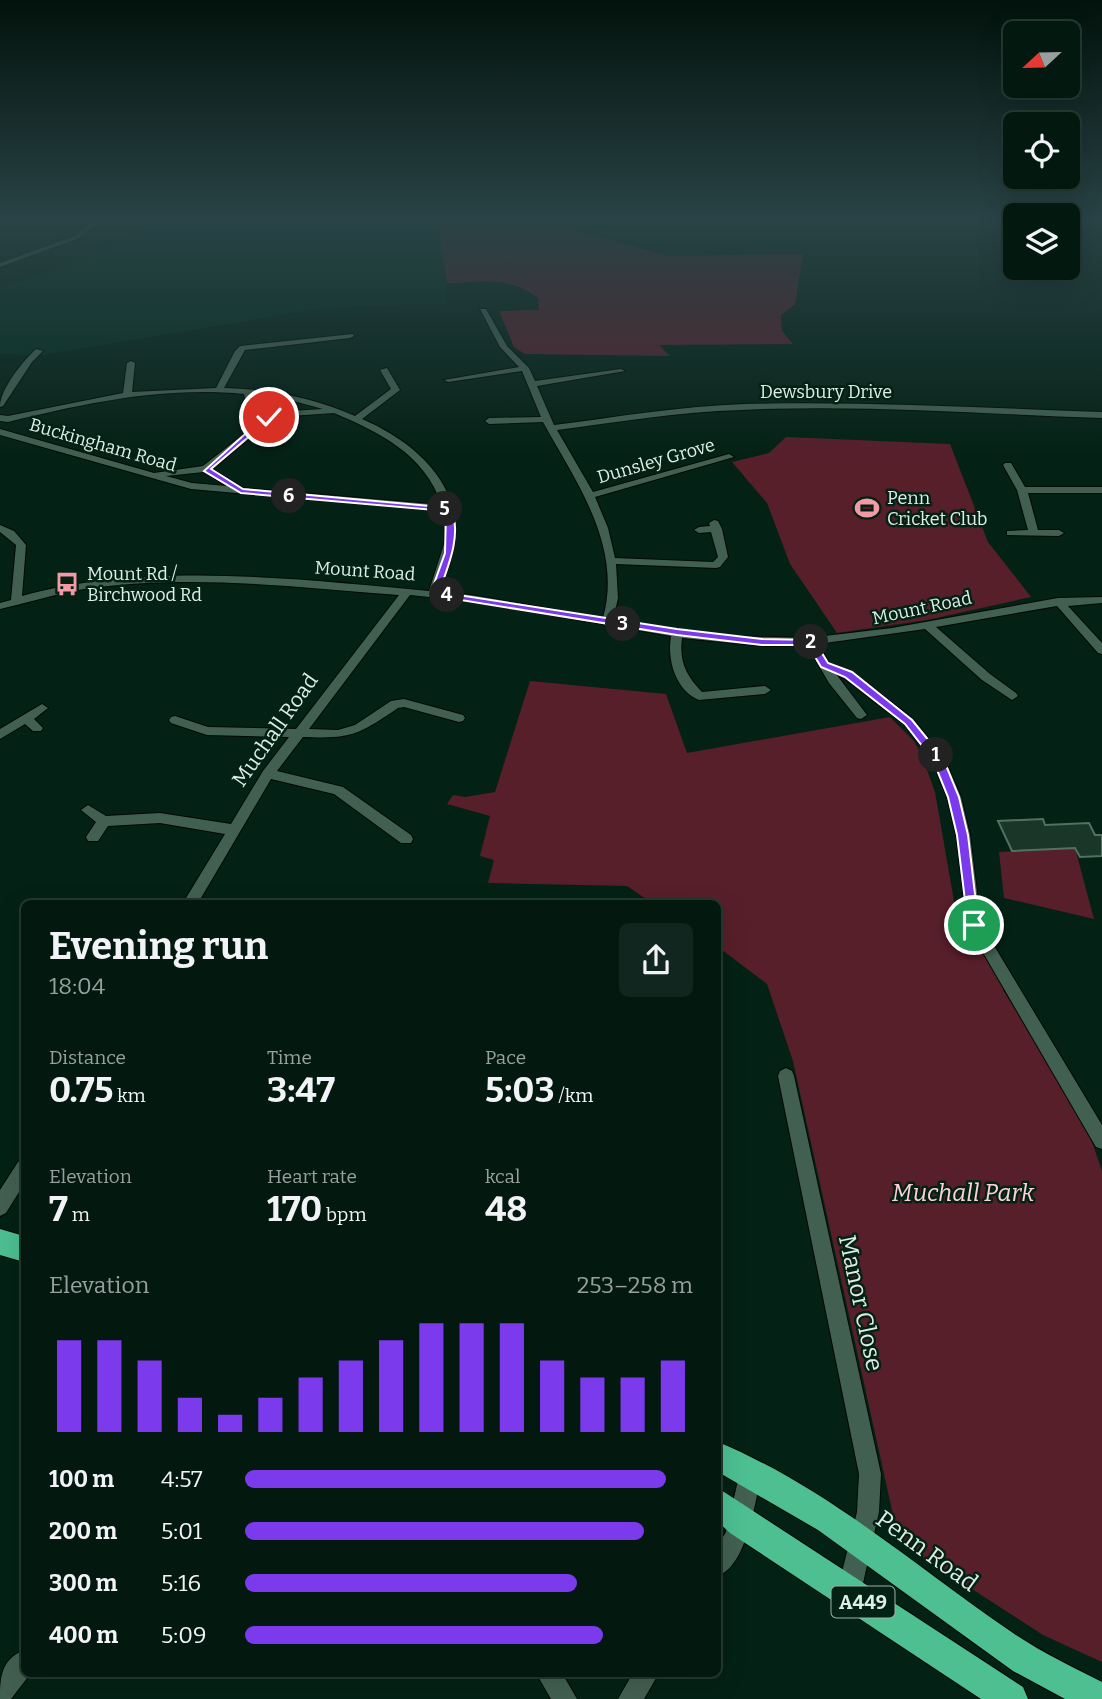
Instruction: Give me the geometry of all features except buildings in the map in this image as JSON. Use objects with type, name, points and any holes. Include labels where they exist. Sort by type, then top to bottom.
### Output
[{"type":"highway","points":[[0,1242],[21,1248]]},
{"type":"highway","name":"Penn Road","points":[[721,1458],[751,1472],[861,1542],[1004,1646],[1098,1699]]},
{"type":"highway","name":"A449","points":[[729,1512],[1002,1697]]},
{"type":"street","points":[[483,311],[503,346],[525,368],[549,423],[593,495],[603,520],[611,561],[613,597],[607,622]]},
{"type":"street","points":[[218,391],[243,348],[350,336]]},
{"type":"street","points":[[0,404],[29,360],[39,351]]},
{"type":"street","points":[[127,395],[131,363]]},
{"type":"street","points":[[356,418],[396,390],[380,370],[395,368]]},
{"type":"street","points":[[448,380],[457,376],[525,368]]},
{"type":"street","points":[[533,384],[621,372]]},
{"type":"street","points":[[4,418],[127,395],[218,391],[297,398],[339,410],[415,454],[443,491],[452,527],[449,553],[433,594]]},
{"type":"street","points":[[248,393],[248,397],[273,415]]},
{"type":"street","points":[[1100,415],[1101,402]]},
{"type":"street","name":"Dewsbury Drive","points":[[489,421],[503,424],[549,423],[692,410],[836,406],[1100,415]]},
{"type":"street","points":[[153,476],[206,469],[273,415],[339,410]]},
{"type":"street","points":[[0,426],[9,421],[4,418]]},
{"type":"street","name":"Buckingham Road","points":[[0,432],[191,486],[449,509]]},
{"type":"street","name":"Dunsley Grove","points":[[593,495],[729,457]]},
{"type":"street","points":[[206,469],[241,491]]},
{"type":"street","points":[[996,473],[1011,469],[1022,490],[1034,533]]},
{"type":"street","points":[[1022,490],[1102,490]]},
{"type":"street","points":[[611,561],[716,565],[723,558],[715,526],[699,530]]},
{"type":"street","points":[[0,528],[10,533],[22,545],[16,601]]},
{"type":"street","points":[[1010,533],[1059,533]]},
{"type":"street","name":"Mount Road","points":[[0,606],[79,585],[154,579],[233,580],[433,594],[677,632],[762,642],[811,642],[873,636],[1058,601],[1102,600]]},
{"type":"street","name":"Muchall Road","points":[[192,900],[268,774],[360,650],[402,603],[407,592]]},
{"type":"street","points":[[1058,601],[1102,650]]},
{"type":"street","points":[[928,625],[986,677],[1012,696]]},
{"type":"street","points":[[677,632],[672,656],[683,679],[699,696],[765,690]]},
{"type":"street","points":[[811,642],[824,665],[862,715]]},
{"type":"street","points":[[824,665],[849,674],[909,722],[938,758],[954,797],[963,835],[974,925],[1102,1141]]},
{"type":"street","points":[[844,693],[865,688]]},
{"type":"street","points":[[175,720],[207,731],[338,734],[359,728],[395,704],[404,703],[459,718]]},
{"type":"street","points":[[0,735],[42,708]]},
{"type":"street","points":[[26,718],[37,728]]},
{"type":"street","points":[[268,774],[338,790],[406,839]]},
{"type":"street","points":[[88,810],[104,821],[160,818],[234,830]]},
{"type":"street","points":[[93,836],[104,821]]},
{"type":"street","name":"Manor Close","points":[[786,1076],[870,1474],[868,1512],[849,1592]]},
{"type":"street","points":[[0,1207],[21,1173]]},
{"type":"street","points":[[721,1560],[736,1536],[729,1512],[751,1472]]},
{"type":"street","points":[[0,1694],[21,1666]]},
{"type":"street","points":[[551,1677],[565,1699]]},
{"type":"street","points":[[630,1699],[644,1677]]},
{"type":"shaded area","points":[[0,298],[447,298],[447,304],[323,308],[43,355],[0,354]]},
{"type":"green space","points":[[538,298],[796,298],[795,304],[781,315],[782,331],[793,344],[659,345],[670,356],[525,354],[514,347],[499,311],[539,310]]},
{"type":"green space","points":[[786,437],[950,444],[988,542],[1031,597],[927,620],[837,633],[790,564],[767,503],[732,462],[769,453]]},
{"type":"green space","name":"Muchall Park","points":[[530,681],[666,694],[687,753],[890,717],[914,741],[935,792],[954,901],[1007,989],[1003,990],[1081,1110],[1102,1171],[1102,1662],[1043,1635],[899,1542],[793,1061],[767,984],[721,949],[721,900],[648,900],[627,886],[488,883],[494,860],[480,856],[490,816],[447,804],[453,795],[465,797],[495,792]]},
{"type":"green space","points":[[1075,848],[1094,919],[1004,898],[999,852]]},
{"type":"place","name":"Penn Cricket Club","points":[[867,508]]},
{"type":"place","name":"Mount Rd / Birchwood Rd","points":[[67,584]]},
{"type":"route","points":[[269,417],[206,469],[241,491],[421,509],[449,509],[452,527],[449,553],[433,594],[677,632],[762,642],[811,642],[824,665],[849,674],[909,722],[938,758],[954,797],[963,835],[974,925]]}]
